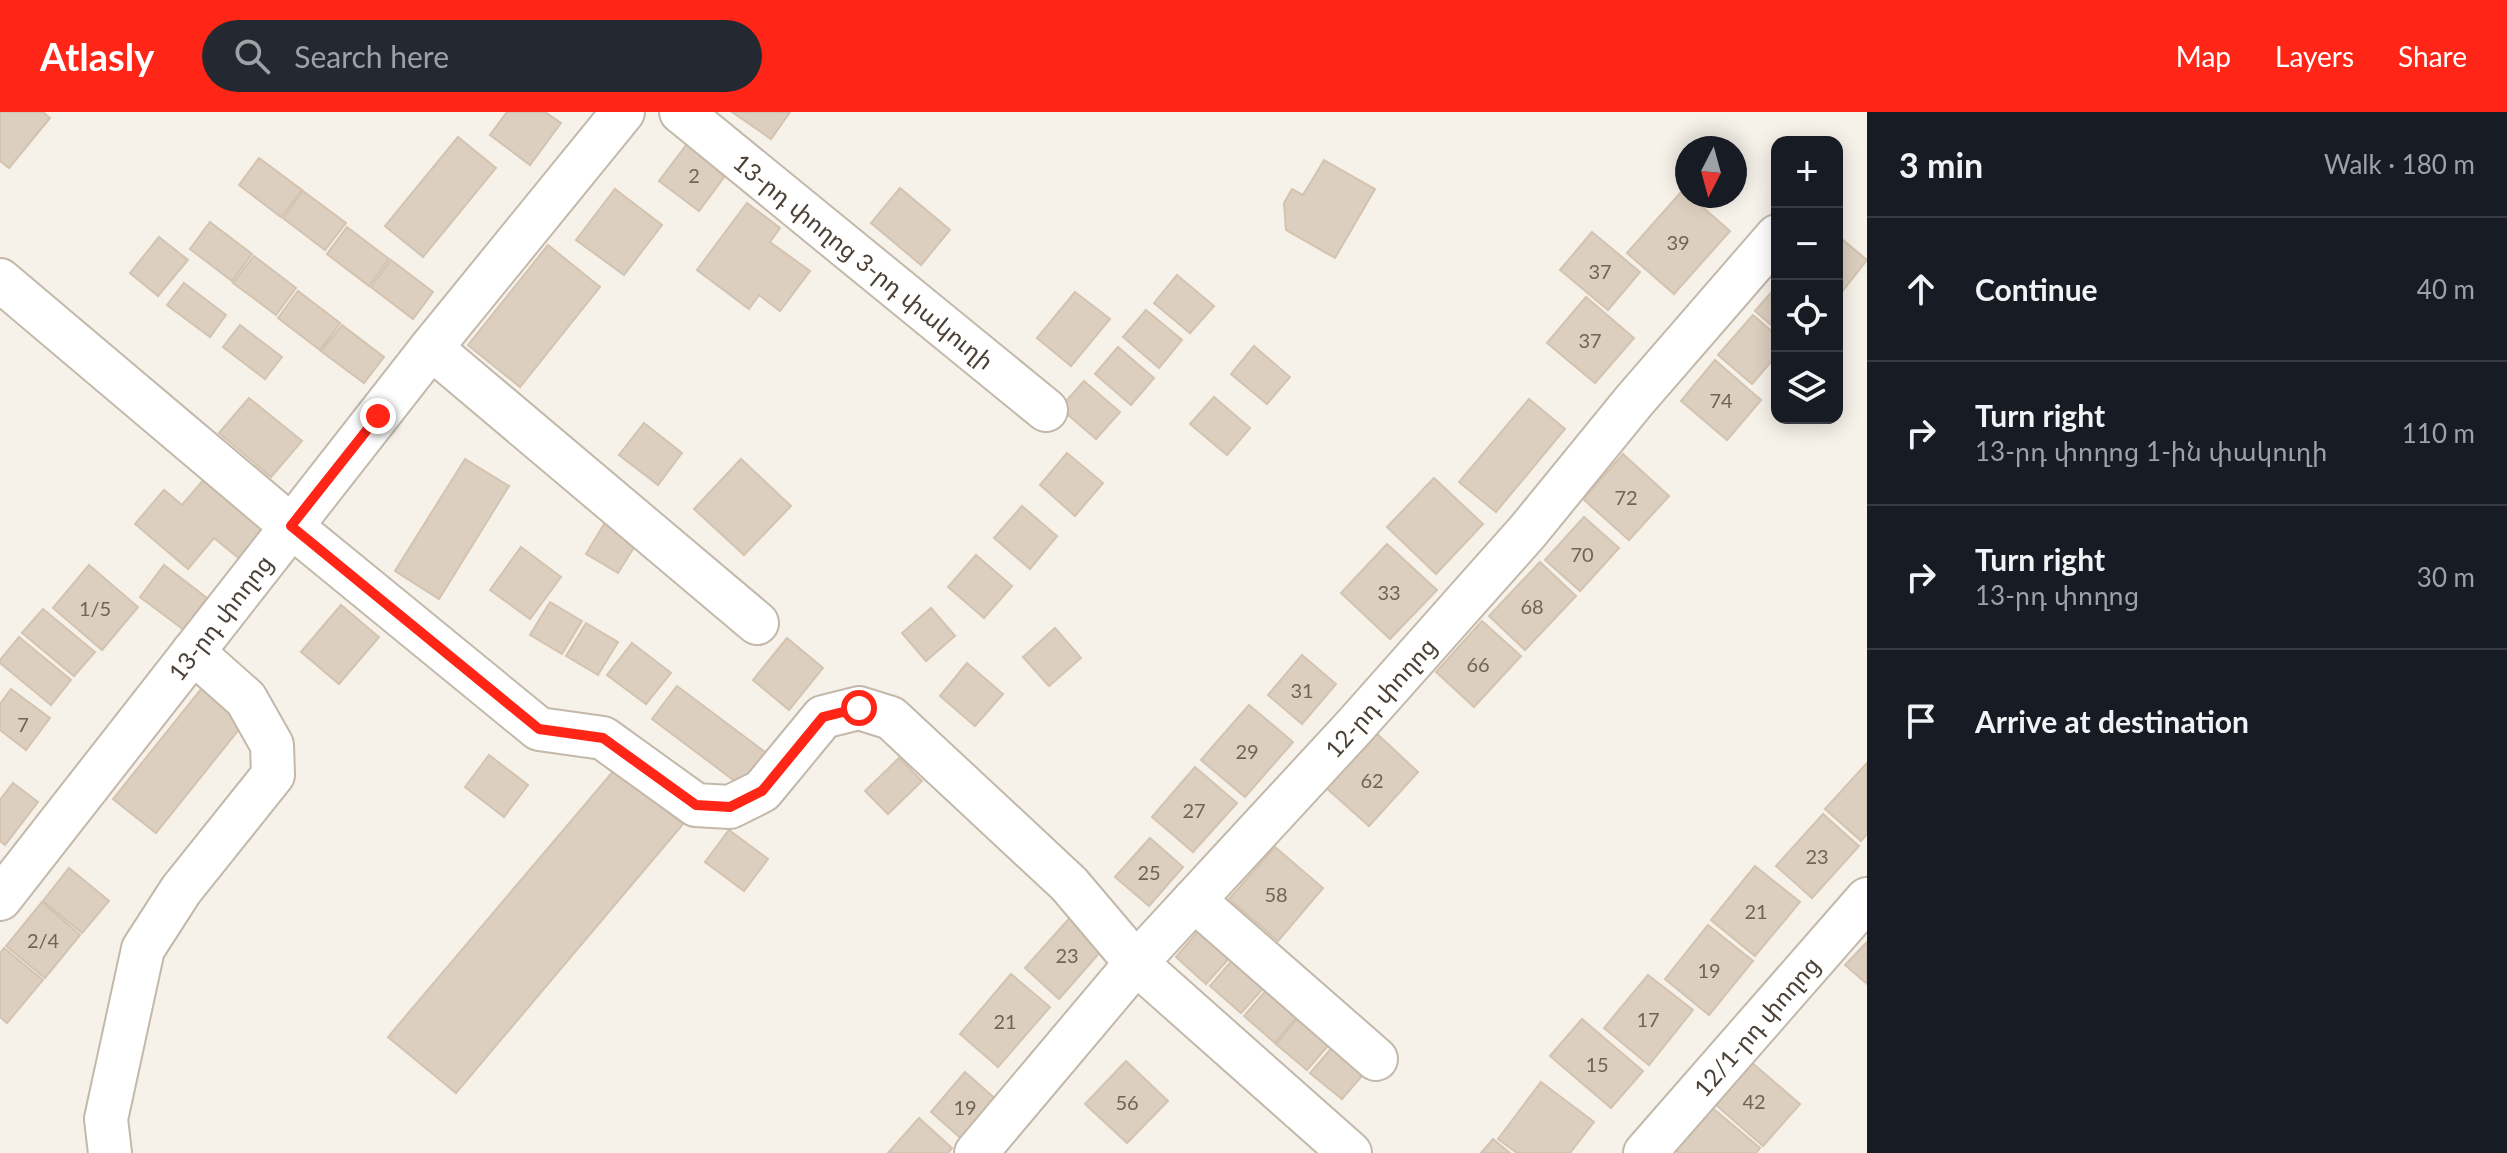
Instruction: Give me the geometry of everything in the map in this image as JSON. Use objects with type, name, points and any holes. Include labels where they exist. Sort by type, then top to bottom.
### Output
[{"type":"street","name":"13-րդ փողոց","points":[[0,899],[431,348],[623,112]]},
{"type":"street","name":"13-րդ փողոց 3-րդ փակուղի","points":[[681,112],[1046,410]]},
{"type":"street","name":"12-րդ փողոց","points":[[976,1153],[1136,963],[1354,727],[1528,531],[1634,401],[1771,243]]},
{"type":"street","points":[[0,280],[291,526],[539,729],[603,738],[696,805],[730,807],[762,791],[823,717],[859,708],[891,718],[1069,884],[1136,963],[1350,1153]]},
{"type":"street","points":[[431,348],[757,623]]},
{"type":"street","points":[[110,1153],[106,1119],[143,949],[181,890],[273,775],[272,745],[246,699],[193,652]]},
{"type":"street","name":"12/1-րդ փողոց","points":[[1645,1153],[1867,899]]},
{"type":"street","points":[[1194,900],[1376,1059]]},
{"type":"building","points":[[0,112],[43,112],[50,118],[9,168],[0,161]]},
{"type":"building","points":[[507,112],[545,112],[561,123],[530,165],[490,135]]},
{"type":"building","points":[[732,112],[790,112],[771,139]]},
{"type":"building","points":[[458,137],[496,168],[423,257],[385,226]]},
{"type":"building","points":[[690,140],[730,169],[699,211],[659,181]]},
{"type":"building","points":[[259,158],[302,190],[281,217],[239,185]]},
{"type":"building","points":[[1324,160],[1375,189],[1335,258],[1286,230],[1284,203],[1292,189],[1303,195]]},
{"type":"building","points":[[900,188],[950,230],[921,265],[871,223]]},
{"type":"building","points":[[615,189],[662,225],[624,275],[576,240]]},
{"type":"building","points":[[303,191],[346,223],[325,250],[283,218]]},
{"type":"building","points":[[1675,199],[1675,208],[1704,208],[1730,231],[1674,294],[1627,253]]},
{"type":"building","points":[[747,203],[780,228],[770,242],[810,271],[780,311],[759,295],[749,309],[697,270]]},
{"type":"building","points":[[210,222],[252,254],[232,281],[190,249]]},
{"type":"building","points":[[347,227],[389,259],[369,286],[327,254]]},
{"type":"building","points":[[1592,232],[1640,272],[1608,310],[1560,270]]},
{"type":"building","points":[[159,237],[188,260],[158,296],[130,273]]},
{"type":"building","points":[[1843,240],[1867,260],[1843,290]]},
{"type":"building","points":[[548,245],[600,287],[520,387],[468,345]]},
{"type":"building","points":[[254,256],[296,288],[276,315],[233,283]]},
{"type":"building","points":[[391,260],[433,292],[413,319],[371,287]]},
{"type":"building","points":[[1177,275],[1214,306],[1190,333],[1154,303]]},
{"type":"building","points":[[184,283],[226,315],[210,337],[167,305]]},
{"type":"building","points":[[298,291],[340,323],[320,350],[278,318]]},
{"type":"building","points":[[1075,292],[1110,319],[1071,366],[1037,338]]},
{"type":"building","points":[[1771,293],[1771,325],[1755,311]]},
{"type":"building","points":[[1586,297],[1634,338],[1595,383],[1547,343]]},
{"type":"building","points":[[1146,310],[1182,340],[1159,368],[1123,337]]},
{"type":"building","points":[[1753,315],[1771,331],[1771,362],[1752,384],[1718,355]]},
{"type":"building","points":[[240,325],[282,357],[265,379],[223,347]]},
{"type":"building","points":[[342,325],[384,357],[364,383],[321,351]]},
{"type":"building","points":[[1254,346],[1290,377],[1267,404],[1231,374]]},
{"type":"building","points":[[1118,347],[1154,378],[1131,405],[1095,374]]},
{"type":"building","points":[[1715,360],[1761,400],[1727,440],[1681,401]]},
{"type":"building","points":[[1084,381],[1120,412],[1096,439],[1060,408]]},
{"type":"building","points":[[1214,397],[1250,428],[1227,455],[1190,424]]},
{"type":"building","points":[[249,398],[302,441],[271,477],[219,433]]},
{"type":"building","points":[[1529,399],[1565,429],[1496,512],[1459,482]]},
{"type":"building","points":[[644,423],[682,453],[658,485],[619,455]]},
{"type":"building","points":[[1067,453],[1103,483],[1075,516],[1040,485]]},
{"type":"building","points":[[1623,454],[1669,496],[1629,540],[1583,499]]},
{"type":"building","points":[[465,459],[509,486],[439,599],[395,571]]},
{"type":"building","points":[[741,459],[791,506],[744,555],[694,509]]},
{"type":"building","points":[[206,477],[268,529],[241,560],[214,538],[188,569],[135,524],[164,490],[182,505]]},
{"type":"building","points":[[1434,478],[1483,524],[1436,574],[1387,527]]},
{"type":"building","points":[[1022,506],[1057,536],[1030,569],[994,538]]},
{"type":"building","points":[[1584,517],[1619,548],[1580,591],[1545,560]]},
{"type":"building","points":[[606,521],[638,541],[618,573],[586,554]]},
{"type":"building","points":[[1387,544],[1437,590],[1390,639],[1341,593]]},
{"type":"building","points":[[521,547],[561,577],[530,619],[490,590]]},
{"type":"building","points":[[976,555],[1012,586],[984,618],[948,587]]},
{"type":"building","points":[[1540,562],[1576,596],[1525,650],[1489,616]]},
{"type":"building","points":[[89,565],[138,607],[102,650],[53,608]]},
{"type":"building","points":[[164,565],[207,598],[184,630],[140,597]]},
{"type":"building","points":[[550,602],[582,621],[562,654],[530,635]]},
{"type":"building","points":[[341,605],[379,637],[339,684],[301,652]]},
{"type":"building","points":[[931,608],[955,636],[926,661],[902,633]]},
{"type":"building","points":[[43,609],[95,652],[74,676],[22,633]]},
{"type":"building","points":[[1482,621],[1521,656],[1474,707],[1436,672]]},
{"type":"building","points":[[586,623],[618,642],[598,675],[566,656]]},
{"type":"building","points":[[1055,628],[1081,658],[1049,686],[1023,657]]},
{"type":"building","points":[[19,637],[71,680],[51,705],[0,663]]},
{"type":"building","points":[[787,638],[823,668],[789,710],[753,680]]},
{"type":"building","points":[[632,643],[671,673],[646,704],[607,675]]},
{"type":"building","points":[[1302,655],[1336,684],[1302,724],[1268,695]]},
{"type":"building","points":[[967,663],[1003,694],[975,726],[940,696]]},
{"type":"building","points":[[677,686],[769,755],[744,788],[652,719]]},
{"type":"building","points":[[202,688],[245,722],[156,833],[113,799]]},
{"type":"building","points":[[11,689],[50,718],[26,750],[0,730],[0,704]]},
{"type":"building","points":[[1249,705],[1293,742],[1245,797],[1201,760]]},
{"type":"building","points":[[1375,732],[1418,772],[1369,826],[1325,787]]},
{"type":"building","points":[[489,755],[528,785],[504,817],[465,787]]},
{"type":"building","points":[[899,758],[922,781],[888,814],[865,791]]},
{"type":"building","points":[[1867,763],[1867,834],[1861,841],[1825,809]]},
{"type":"building","points":[[1195,767],[1237,803],[1193,852],[1152,817]]},
{"type":"building","points":[[616,768],[683,824],[456,1093],[388,1037]]},
{"type":"building","points":[[13,783],[38,802],[5,845],[0,841],[0,800]]},
{"type":"building","points":[[1823,814],[1859,846],[1812,898],[1776,866]]},
{"type":"building","points":[[729,830],[768,859],[744,891],[705,862]]},
{"type":"building","points":[[1150,838],[1183,867],[1149,906],[1115,877]]},
{"type":"building","points":[[1275,847],[1323,888],[1278,941],[1229,899]]},
{"type":"building","points":[[1755,866],[1800,902],[1755,956],[1711,920]]},
{"type":"building","points":[[69,868],[109,901],[82,933],[43,901]]},
{"type":"building","points":[[42,902],[80,935],[45,978],[6,946]]},
{"type":"building","points":[[1075,912],[1109,942],[1059,999],[1025,968]]},
{"type":"building","points":[[1708,925],[1753,961],[1709,1015],[1665,979]]},
{"type":"building","points":[[1201,928],[1232,955],[1206,984],[1176,957]]},
{"type":"building","points":[[1867,942],[1867,984],[1845,965]]},
{"type":"building","points":[[4,948],[43,980],[7,1023],[0,1017],[0,953]]},
{"type":"building","points":[[1235,957],[1267,984],[1241,1013],[1210,986]]},
{"type":"building","points":[[1011,974],[1050,1007],[998,1067],[960,1034]]},
{"type":"building","points":[[1648,975],[1693,1010],[1649,1065],[1604,1028]]},
{"type":"building","points":[[1269,987],[1300,1013],[1275,1043],[1244,1016]]},
{"type":"building","points":[[1301,1014],[1332,1041],[1307,1070],[1276,1044]]},
{"type":"building","points":[[1582,1019],[1643,1071],[1611,1108],[1550,1056]]},
{"type":"building","points":[[1336,1043],[1367,1070],[1342,1099],[1310,1073]]},
{"type":"building","points":[[1744,1056],[1800,1104],[1763,1146],[1708,1098]]},
{"type":"building","points":[[1126,1061],[1168,1101],[1127,1143],[1085,1104]]},
{"type":"building","points":[[965,1072],[998,1101],[964,1141],[931,1112]]},
{"type":"building","points":[[1541,1082],[1594,1122],[1570,1153],[1517,1153],[1498,1139]]},
{"type":"building","points":[[1703,1100],[1760,1148],[1756,1153],[1679,1153],[1667,1143]]},
{"type":"building","points":[[919,1118],[952,1148],[948,1153],[888,1153]]},
{"type":"building","points":[[1493,1139],[1510,1153],[1481,1153]]},
{"type":"route","points":[[378,416],[291,526],[539,729],[603,738],[696,805],[730,807],[762,791],[823,717],[859,708]]}]
